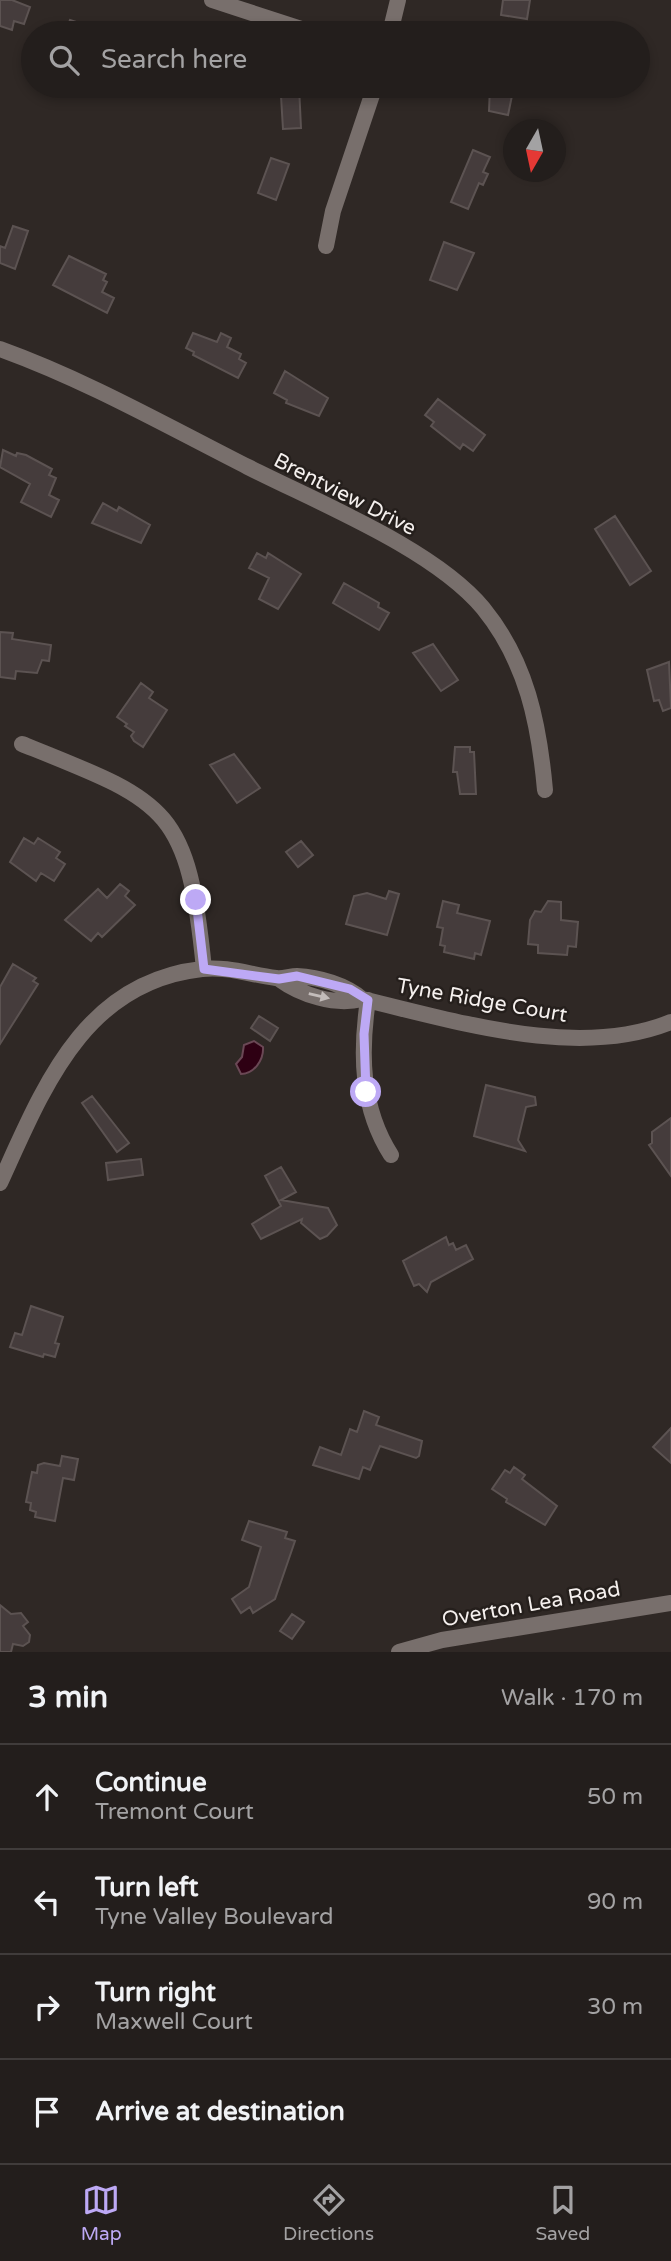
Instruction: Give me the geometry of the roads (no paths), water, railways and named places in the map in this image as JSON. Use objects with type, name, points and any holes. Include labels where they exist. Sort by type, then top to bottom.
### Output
[{"type":"street","points":[[212,0],[277,21]]},
{"type":"street","points":[[393,21],[398,0]]},
{"type":"street","points":[[326,246],[333,211],[371,98]]},
{"type":"street","name":"Brentview Drive","points":[[0,349],[74,379],[408,550],[452,577],[485,611],[513,654],[523,676],[540,735],[545,790]]},
{"type":"street","points":[[0,1183],[44,1089],[73,1044],[118,1001],[136,989],[174,975],[204,969],[192,877],[181,845],[166,820],[146,801],[119,784],[22,744]]},
{"type":"street","name":"Tyne Ridge Court","points":[[204,969],[279,979],[295,990],[347,1003],[365,1000],[485,1026],[569,1038],[634,1031],[671,1021]]},
{"type":"street","points":[[365,1000],[366,1092],[377,1129],[391,1155]]},
{"type":"street","name":"Overton Lea Road","points":[[398,1652],[442,1640],[671,1603]]}]
